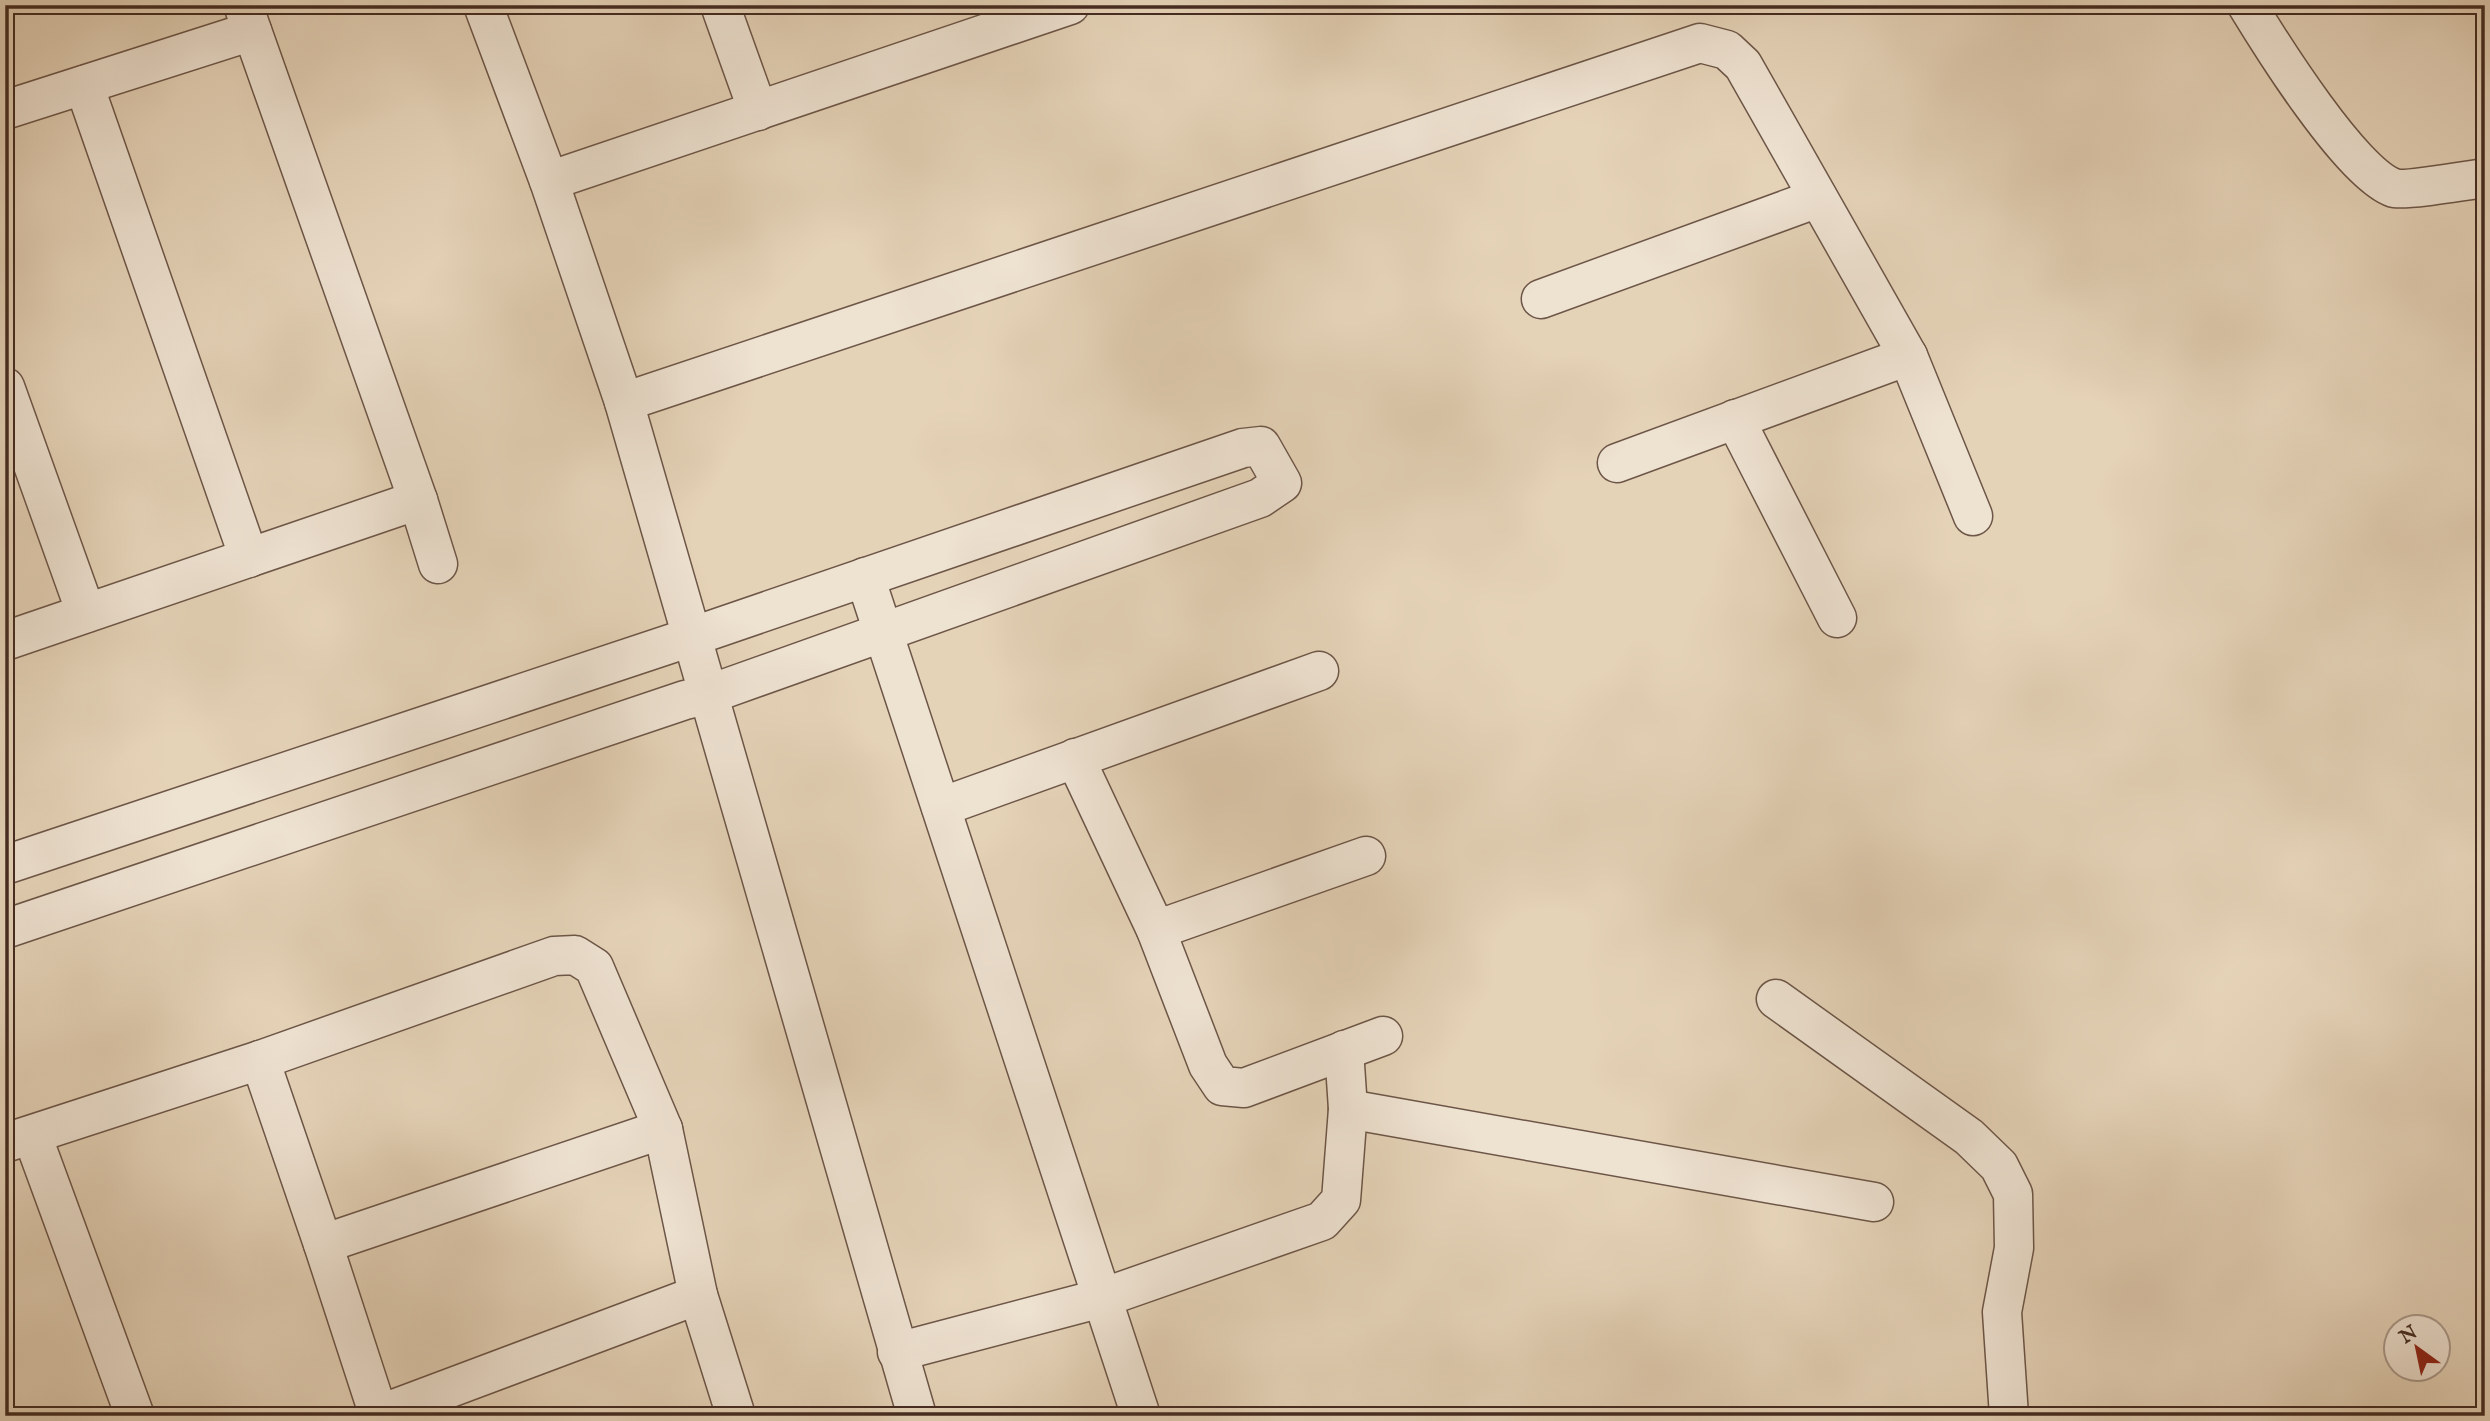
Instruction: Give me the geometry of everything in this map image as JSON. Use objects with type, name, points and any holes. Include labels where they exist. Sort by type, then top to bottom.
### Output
[{"type":"street","points":[[482,5],[549,181],[624,402],[916,1416]]},
{"type":"street","points":[[720,5],[758,111]]},
{"type":"street","points":[[549,181],[1070,5]]},
{"type":"street","points":[[2247,5],[2285,67],[2367,171],[2396,188],[2485,178]]},
{"type":"street","points":[[5,110],[83,85],[247,18],[418,500],[438,564]]},
{"type":"street","points":[[624,402],[1700,43],[1727,50],[1743,65],[1908,356],[1973,516]]},
{"type":"street","points":[[83,85],[248,558]]},
{"type":"street","points":[[1541,299],[1818,198]]},
{"type":"street","points":[[1617,463],[1908,356]]},
{"type":"street","points":[[5,387],[14,439],[86,613]]},
{"type":"street","points":[[1735,419],[1837,618]]},
{"type":"street","points":[[5,865],[691,637],[1243,448],[1261,446],[1282,483],[1260,498],[707,695],[685,700],[5,929]]},
{"type":"street","points":[[5,640],[418,500]]},
{"type":"street","points":[[865,577],[1141,1416]]},
{"type":"street","points":[[941,807],[1319,671]]},
{"type":"street","points":[[1075,758],[1156,930],[1208,1065],[1222,1086],[1244,1088],[1383,1036]]},
{"type":"street","points":[[1156,930],[1366,856]]},
{"type":"street","points":[[135,1416],[19,1139],[260,1060],[554,956],[575,955],[594,967],[663,1129],[698,1295],[727,1413]]},
{"type":"street","points":[[1776,999],[1969,1137],[1999,1166],[2012,1194],[2014,1248],[2002,1312],[2009,1416]]},
{"type":"street","points":[[897,1352],[1102,1298],[1322,1221],[1341,1200],[1348,1109],[1344,1050]]},
{"type":"street","points":[[260,1060],[379,1415],[698,1295]]},
{"type":"street","points":[[1348,1109],[1874,1202]]},
{"type":"street","points":[[323,1244],[663,1129]]}]
